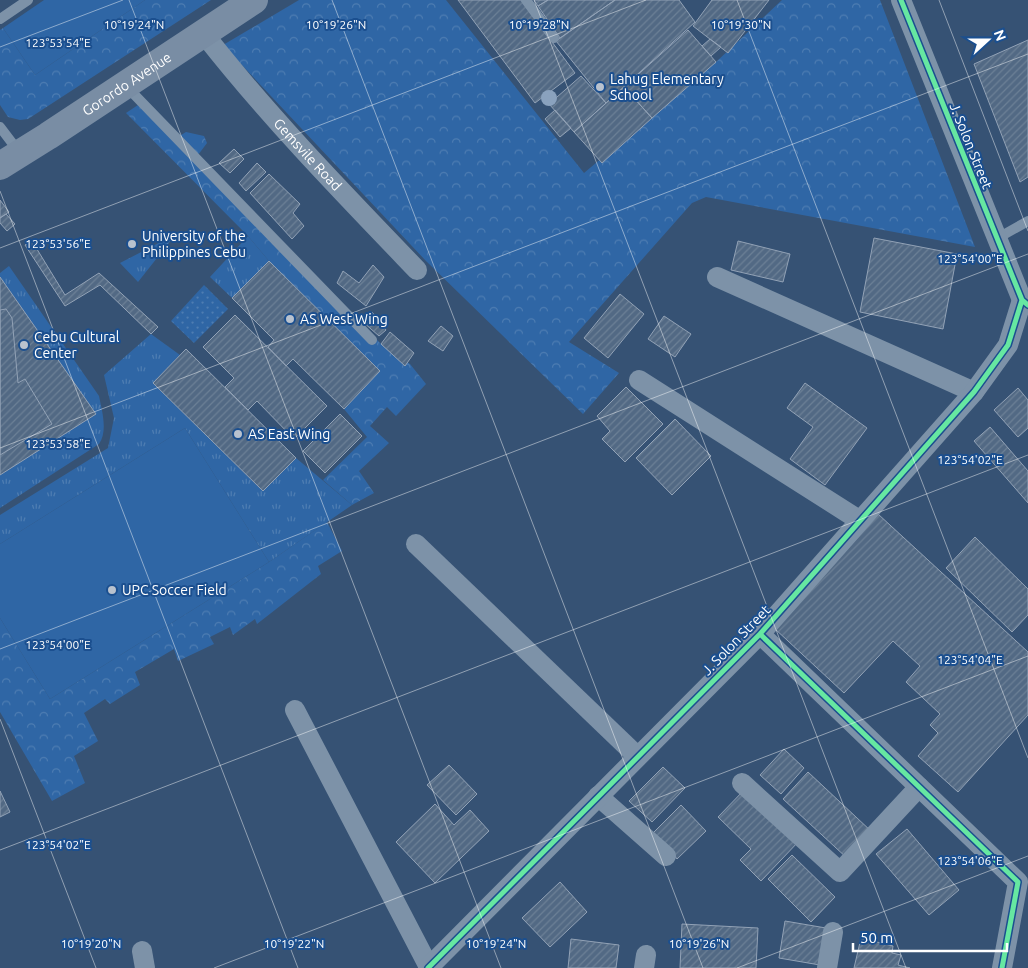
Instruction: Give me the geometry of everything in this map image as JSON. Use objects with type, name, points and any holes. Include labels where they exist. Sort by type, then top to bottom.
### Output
[{"type":"main road","name":"Gorordo Avenue","points":[[10,159],[254,0]]},
{"type":"street","name":"J. Solon Street","points":[[429,968],[760,634],[974,392],[1008,345],[1025,303],[996,239],[901,0]]},
{"type":"street","name":"Gemsvile Road","points":[[204,34],[241,82],[322,171],[417,270]]},
{"type":"street","points":[[718,277],[974,392]]},
{"type":"street","points":[[639,380],[859,520]]},
{"type":"street","points":[[416,544],[637,756]]},
{"type":"street","points":[[760,634],[920,787],[1023,882],[1002,968]]},
{"type":"street","points":[[295,710],[429,968]]},
{"type":"street","points":[[742,783],[840,872],[920,787]]},
{"type":"street","points":[[598,796],[666,856]]},
{"type":"street","points":[[827,968],[833,932]]},
{"type":"lane","points":[[0,19],[28,0]]},
{"type":"lane","points":[[526,0],[554,38]]},
{"type":"lane","points":[[125,85],[372,340]]},
{"type":"lane","points":[[0,127],[10,159]]},
{"type":"lane","points":[[996,239],[1028,221]]},
{"type":"green space","points":[[44,0],[145,0],[35,75],[3,28]]},
{"type":"green space","points":[[145,0],[211,0],[28,119],[20,120],[8,117],[0,105],[0,30],[3,28],[35,75]]},
{"type":"green space","points":[[299,0],[446,0],[584,173],[716,62],[782,0],[880,0],[975,247],[706,197],[692,203],[569,342],[619,373],[583,414],[426,261],[223,45]]},
{"type":"green space","points":[[138,105],[173,140],[186,132],[204,136],[207,143],[198,155],[381,344],[410,364],[426,384],[396,416],[387,407],[370,426],[389,443],[359,471],[374,493],[352,505],[323,480],[367,437],[344,409],[380,371],[269,261],[248,236],[126,113]]},
{"type":"green space","points":[[176,234],[138,282],[120,263]]},
{"type":"green space","points":[[248,236],[269,261],[232,298],[210,277]]},
{"type":"green space","name":"Cebu Cultural Center","points":[[9,266],[99,396],[104,427],[99,444],[0,508],[0,273]]},
{"type":"green space","points":[[204,285],[228,309],[194,343],[171,321]]},
{"type":"green space","points":[[151,334],[180,355],[153,383],[263,491],[296,458],[352,505],[269,562],[185,428],[0,544],[0,515],[108,448],[114,418],[104,375]]},
{"type":"green space","name":"UPC Soccer Field","points":[[185,428],[269,562],[50,699],[0,618],[0,544]]},
{"type":"green space","points":[[327,522],[342,551],[318,566],[321,574],[257,624],[255,619],[233,635],[230,627],[210,637],[214,644],[178,661],[174,649],[135,672],[140,685],[110,704],[105,699],[84,713],[98,741],[74,756],[85,783],[52,801],[0,712],[0,618],[50,699],[269,562]]},
{"type":"building","points":[[458,0],[521,0],[575,73],[535,103]]},
{"type":"building","points":[[534,0],[548,0],[538,6]]},
{"type":"building","points":[[548,0],[615,0],[560,38],[538,6]]},
{"type":"building","points":[[615,0],[679,0],[695,22],[606,103],[556,41]]},
{"type":"building","points":[[712,0],[769,0],[728,53],[693,26]]},
{"type":"building","points":[[688,30],[716,62],[652,118],[624,87]]},
{"type":"building","points":[[710,39],[721,47],[711,56],[702,46]]},
{"type":"building","points":[[1028,40],[1028,177],[1020,182],[974,64]]},
{"type":"building","points":[[581,76],[606,103],[574,132],[549,104]]},
{"type":"building","points":[[624,87],[652,118],[602,163],[574,132]]},
{"type":"building","points":[[555,110],[571,128],[560,137],[545,119]]},
{"type":"building","points":[[234,149],[244,159],[230,173],[219,163]]},
{"type":"building","points":[[257,163],[266,172],[246,191],[239,183]]},
{"type":"building","points":[[269,174],[300,204],[293,213],[304,226],[292,239],[250,193]]},
{"type":"building","points":[[0,200],[9,212],[0,218]]},
{"type":"building","points":[[6,214],[15,224],[7,231],[0,223],[0,218]]},
{"type":"building","points":[[874,238],[957,254],[943,329],[860,312]]},
{"type":"building","points":[[32,241],[65,295],[99,273],[158,327],[151,334],[100,285],[65,306],[25,245]]},
{"type":"building","points":[[738,241],[790,254],[783,282],[731,270]]},
{"type":"building","name":"AS West Wing","points":[[269,261],[380,371],[344,409],[293,359],[286,366],[268,347],[274,340],[232,298]]},
{"type":"building","points":[[373,265],[384,277],[366,306],[337,283],[343,271],[359,283]]},
{"type":"building","name":"Cebu Cultural Center","points":[[0,277],[96,414],[0,475]]},
{"type":"building","points":[[620,294],[644,314],[608,358],[584,338]]},
{"type":"building","points":[[6,309],[12,318],[18,383],[25,379],[52,424],[0,455],[0,310]]},
{"type":"building","points":[[372,312],[386,330],[379,336],[363,322]]},
{"type":"building","points":[[235,315],[327,406],[294,439],[257,401],[248,410],[225,387],[234,378],[203,347]]},
{"type":"building","points":[[664,316],[691,334],[675,357],[648,339]]},
{"type":"building","points":[[441,326],[453,336],[443,351],[428,341]]},
{"type":"building","points":[[390,332],[414,353],[405,366],[381,344]]},
{"type":"building","name":"AS East Wing","points":[[186,349],[296,458],[263,491],[153,383]]},
{"type":"building","points":[[805,383],[867,428],[825,485],[790,459],[813,427],[787,408]]},
{"type":"building","points":[[626,387],[663,424],[625,462],[602,439],[610,431],[597,416]]},
{"type":"building","points":[[1018,388],[1028,400],[1028,428],[1018,437],[994,410]]},
{"type":"building","points":[[340,414],[362,436],[325,473],[303,451]]},
{"type":"building","points":[[675,419],[711,456],[672,495],[636,458]]},
{"type":"building","points":[[990,427],[1028,471],[1028,503],[974,441]]},
{"type":"building","points":[[878,514],[1028,652],[1028,715],[958,792],[918,756],[938,733],[930,725],[940,714],[906,682],[920,666],[893,641],[844,693],[774,628]]},
{"type":"building","points":[[975,537],[1028,589],[1028,615],[1012,632],[946,568]]},
{"type":"building","points":[[784,749],[804,768],[781,794],[760,775]]},
{"type":"building","points":[[449,765],[477,794],[456,815],[427,785]]},
{"type":"building","points":[[663,767],[685,788],[652,822],[629,801]]},
{"type":"building","points":[[808,772],[872,832],[848,859],[783,799]]},
{"type":"building","points":[[746,788],[800,840],[761,881],[740,860],[751,849],[718,817]]},
{"type":"building","points":[[0,791],[10,812],[0,817]]},
{"type":"building","points":[[435,804],[454,825],[470,810],[489,831],[435,883],[396,842]]},
{"type":"building","points":[[681,805],[706,831],[677,859],[653,833]]},
{"type":"building","points":[[907,829],[959,890],[929,915],[876,854]]},
{"type":"building","points":[[792,855],[835,897],[811,922],[768,879]]},
{"type":"building","points":[[560,882],[587,912],[550,947],[522,918]]},
{"type":"building","points":[[785,921],[826,928],[820,965],[779,958]]},
{"type":"building","points":[[682,924],[758,928],[756,968],[680,968]]},
{"type":"building","points":[[861,938],[893,946],[892,953],[901,955],[898,965],[910,968],[854,968]]},
{"type":"building","points":[[571,939],[619,945],[616,968],[568,968]]},
{"type":"cycle path","points":[[901,0],[1022,300],[1028,305]]},
{"type":"cycle path","points":[[428,968],[760,634],[974,392],[1008,345],[1022,300]]},
{"type":"cycle path","points":[[760,634],[1018,882],[1002,968]]},
{"type":"place","name":"Lahug Elementary School","points":[[600,87]]},
{"type":"place","name":"University of the Philippines Cebu","points":[[132,244]]},
{"type":"place","name":"AS West Wing","points":[[290,319]]},
{"type":"place","name":"Cebu Cultural Center","points":[[24,345]]},
{"type":"place","name":"AS East Wing","points":[[238,434]]},
{"type":"place","name":"UPC Soccer Field","points":[[112,590]]}]
